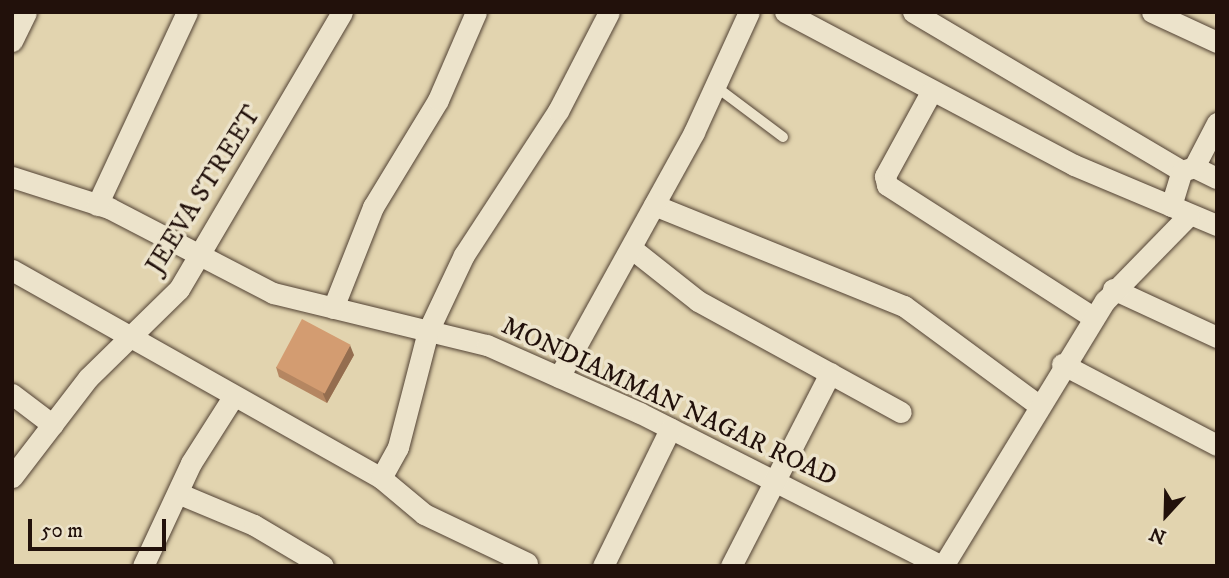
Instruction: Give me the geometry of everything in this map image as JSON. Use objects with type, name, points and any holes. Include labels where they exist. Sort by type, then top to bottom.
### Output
[{"type":"street","points":[[12,41],[26,12]]},
{"type":"street","points":[[97,205],[187,12]]},
{"type":"street","name":"JEEVA STREET","points":[[12,477],[53,425],[179,289],[342,12]]},
{"type":"street","points":[[332,308],[373,207],[438,100],[477,12]]},
{"type":"street","points":[[381,478],[398,447],[428,331],[464,255],[558,111],[609,12]]},
{"type":"street","points":[[559,377],[654,205],[715,86],[749,12]]},
{"type":"street","points":[[785,12],[931,92],[1180,211],[1217,225]]},
{"type":"street","points":[[914,12],[1188,169],[1217,178]]},
{"type":"street","points":[[1152,12],[1217,42]]},
{"type":"street","points":[[931,92],[885,176],[887,185],[1094,318]]},
{"type":"street","points":[[942,566],[1062,364],[1113,289],[1180,211],[1188,169],[1217,122]]},
{"type":"street","name":"MONDIAMMAN NAGAR ROAD","points":[[12,177],[97,205],[273,293],[487,345],[670,429],[942,566]]},
{"type":"street","points":[[654,205],[904,306],[1037,404]]},
{"type":"street","points":[[631,248],[698,302],[901,412]]},
{"type":"street","points":[[12,270],[135,334],[233,397],[381,478],[424,514],[527,563]]},
{"type":"street","points":[[1113,289],[1217,337]]},
{"type":"street","points":[[1062,364],[1217,444]]},
{"type":"street","points":[[731,566],[830,373]]},
{"type":"street","points":[[12,394],[53,425]]},
{"type":"street","points":[[143,566],[180,494],[191,463],[233,397]]},
{"type":"street","points":[[603,566],[670,429]]},
{"type":"street","points":[[180,494],[292,558],[323,566]]},
{"type":"lane","points":[[715,86],[783,137]]},
{"type":"building","points":[[302,319],[351,345],[325,393],[276,368]]}]
